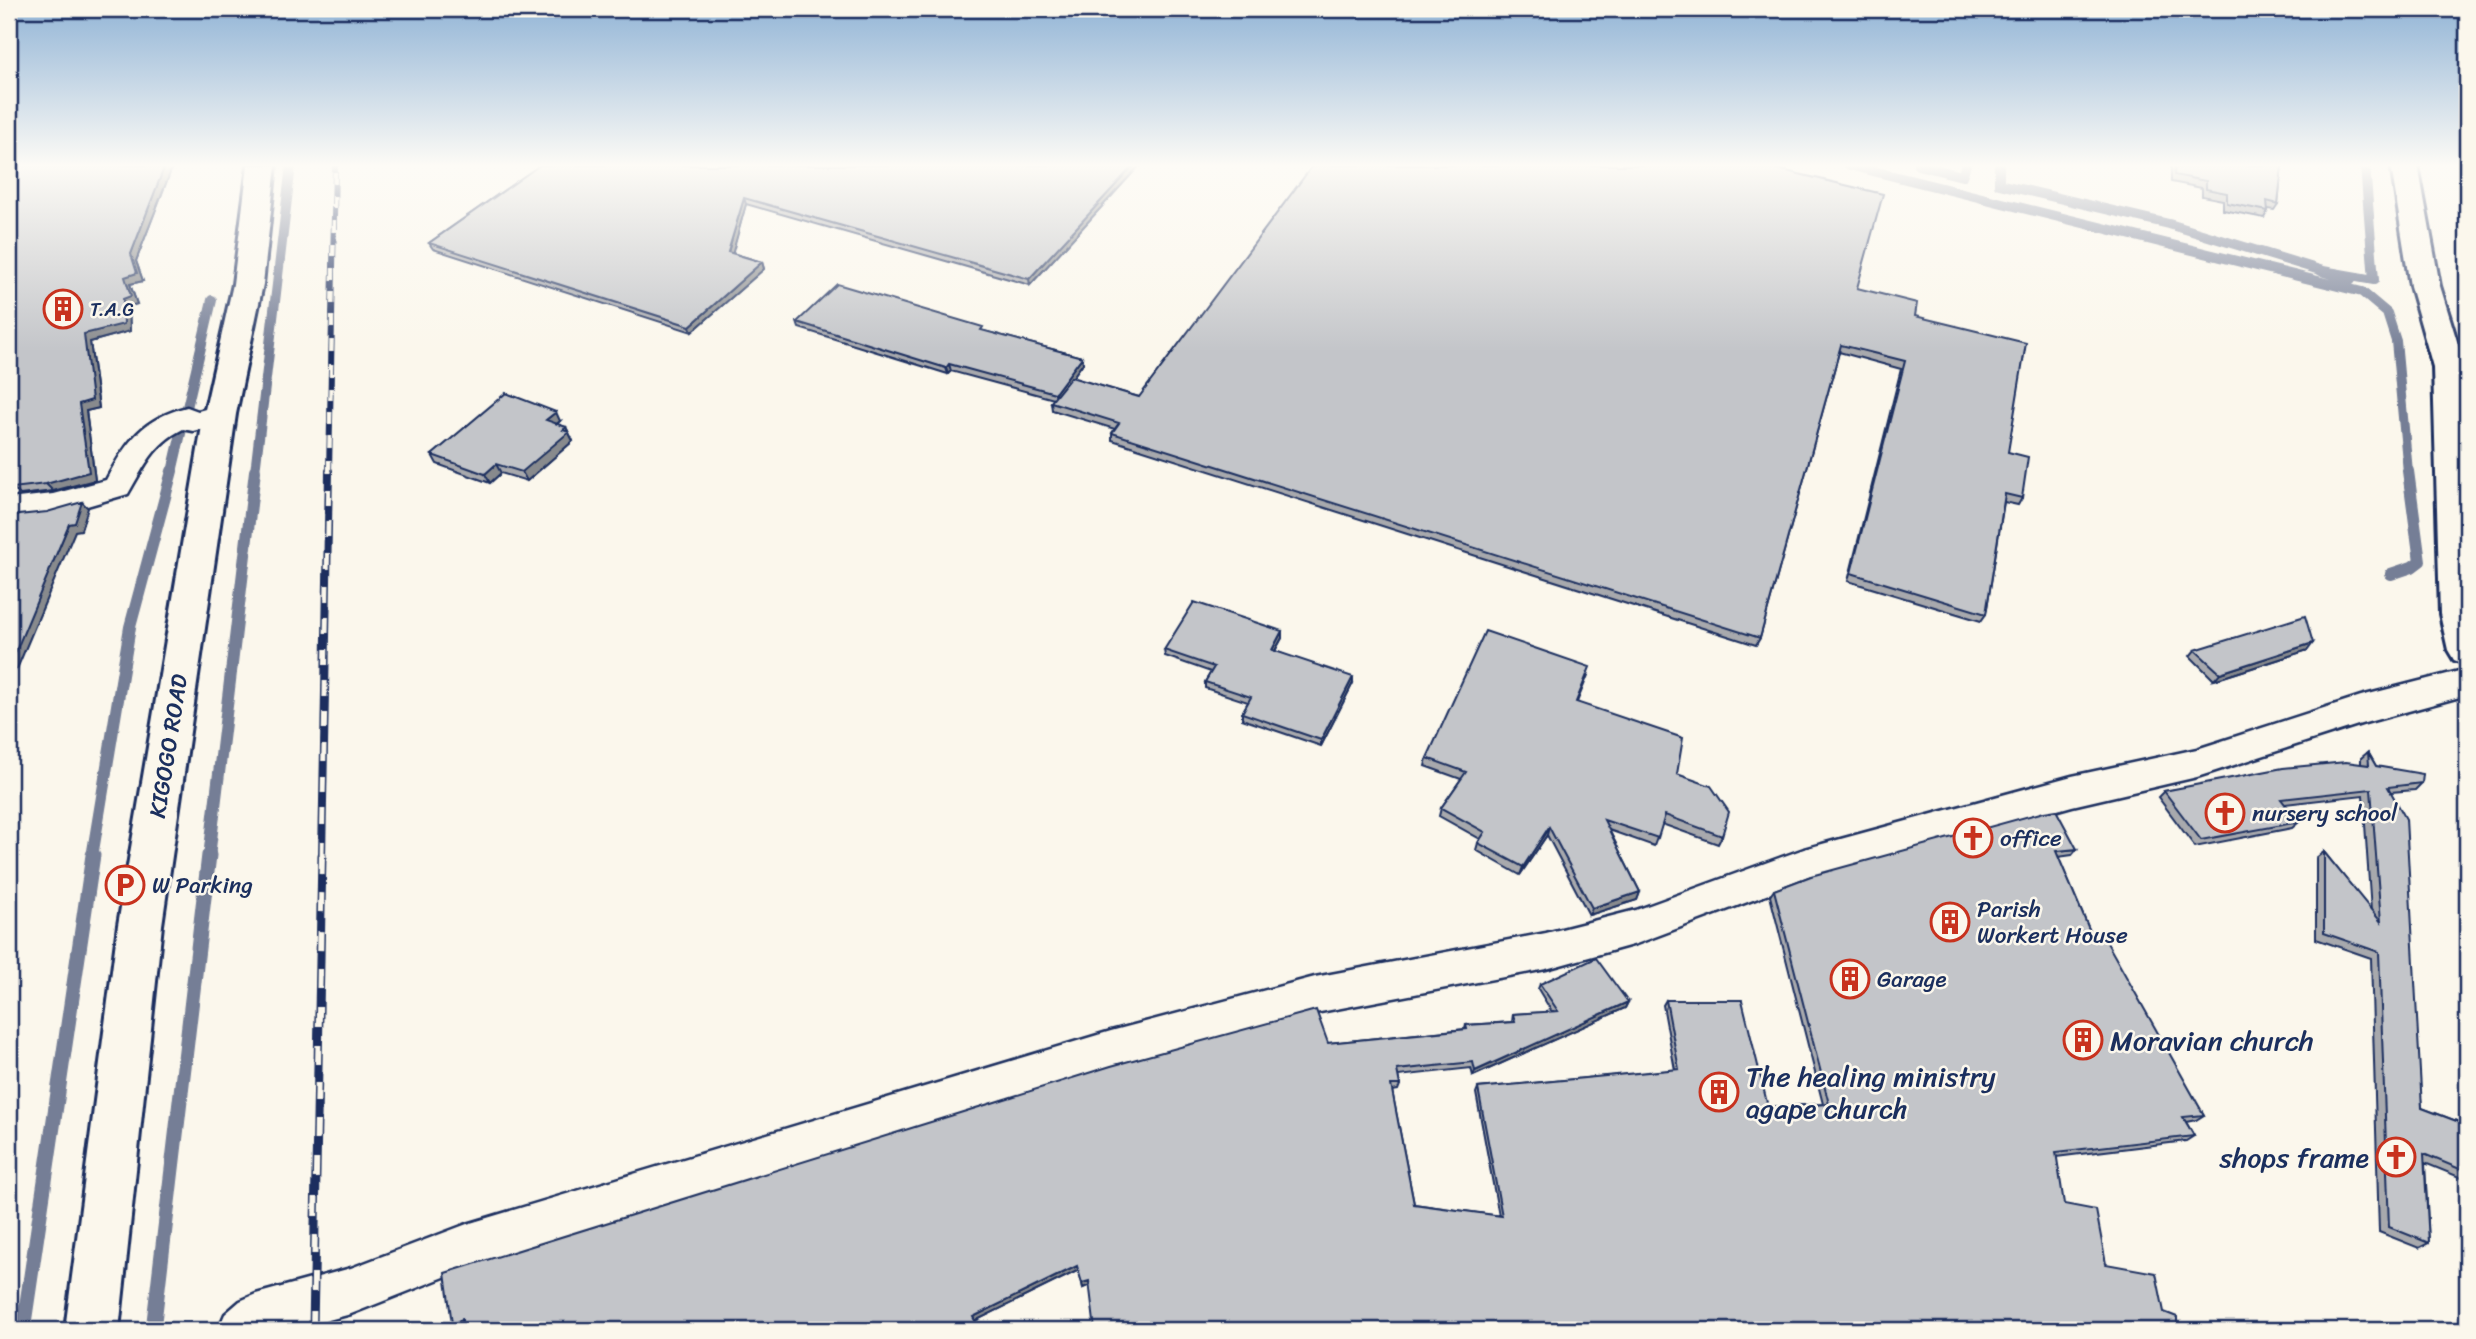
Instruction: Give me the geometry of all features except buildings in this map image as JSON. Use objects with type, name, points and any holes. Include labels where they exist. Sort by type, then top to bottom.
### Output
[{"type":"main road","name":"KIGOGO ROAD","points":[[92,1330],[140,925],[220,414],[247,284],[254,227]]},
{"type":"main road","points":[[2415,227],[2425,286],[2449,367],[2459,614],[2467,650]]},
{"type":"street","points":[[9,510],[53,505],[117,487],[143,441],[158,428],[187,416],[193,422],[220,414]]},
{"type":"street","points":[[242,1330],[256,1317],[351,1291],[467,1246],[1111,1050],[1315,995],[1546,951],[1636,926],[1804,865],[2072,791],[2197,763],[2361,710],[2467,682]]},
{"type":"waterway","points":[[255,472],[284,227]]},
{"type":"waterway","points":[[2101,227],[2362,292],[2387,313],[2396,341],[2408,472]]},
{"type":"waterway","points":[[2180,227],[2323,271]]},
{"type":"waterway","points":[[2323,271],[2374,280],[2370,227]]},
{"type":"waterway","points":[[2321,271],[2323,271],[2351,280],[2321,271]]},
{"type":"waterway","points":[[172,472],[212,300]]},
{"type":"waterway","points":[[92,857],[130,627],[172,471]]},
{"type":"waterway","points":[[209,857],[255,471]]},
{"type":"waterway","points":[[2391,574],[2412,567],[2420,561],[2408,471]]},
{"type":"waterway","points":[[23,1330],[93,855]]},
{"type":"waterway","points":[[153,1330],[209,855]]},
{"type":"railway","points":[[329,472],[334,227]]},
{"type":"railway","points":[[322,857],[329,471]]},
{"type":"railway","points":[[313,1330],[322,855]]},
{"type":"place","name":"T.A.G","points":[[63,309]]},
{"type":"place","name":"nursery school","points":[[2225,813]]},
{"type":"place","name":"office","points":[[1973,838]]},
{"type":"place","name":"W Parking","points":[[125,885]]},
{"type":"place","name":"Parish Workert House","points":[[1950,922]]},
{"type":"place","name":"Garage","points":[[1850,979]]},
{"type":"place","name":"Moravian church","points":[[2083,1040]]},
{"type":"place","name":"The healing ministry agape church","points":[[1719,1092]]},
{"type":"place","name":"shops frame","points":[[2396,1157]]}]
